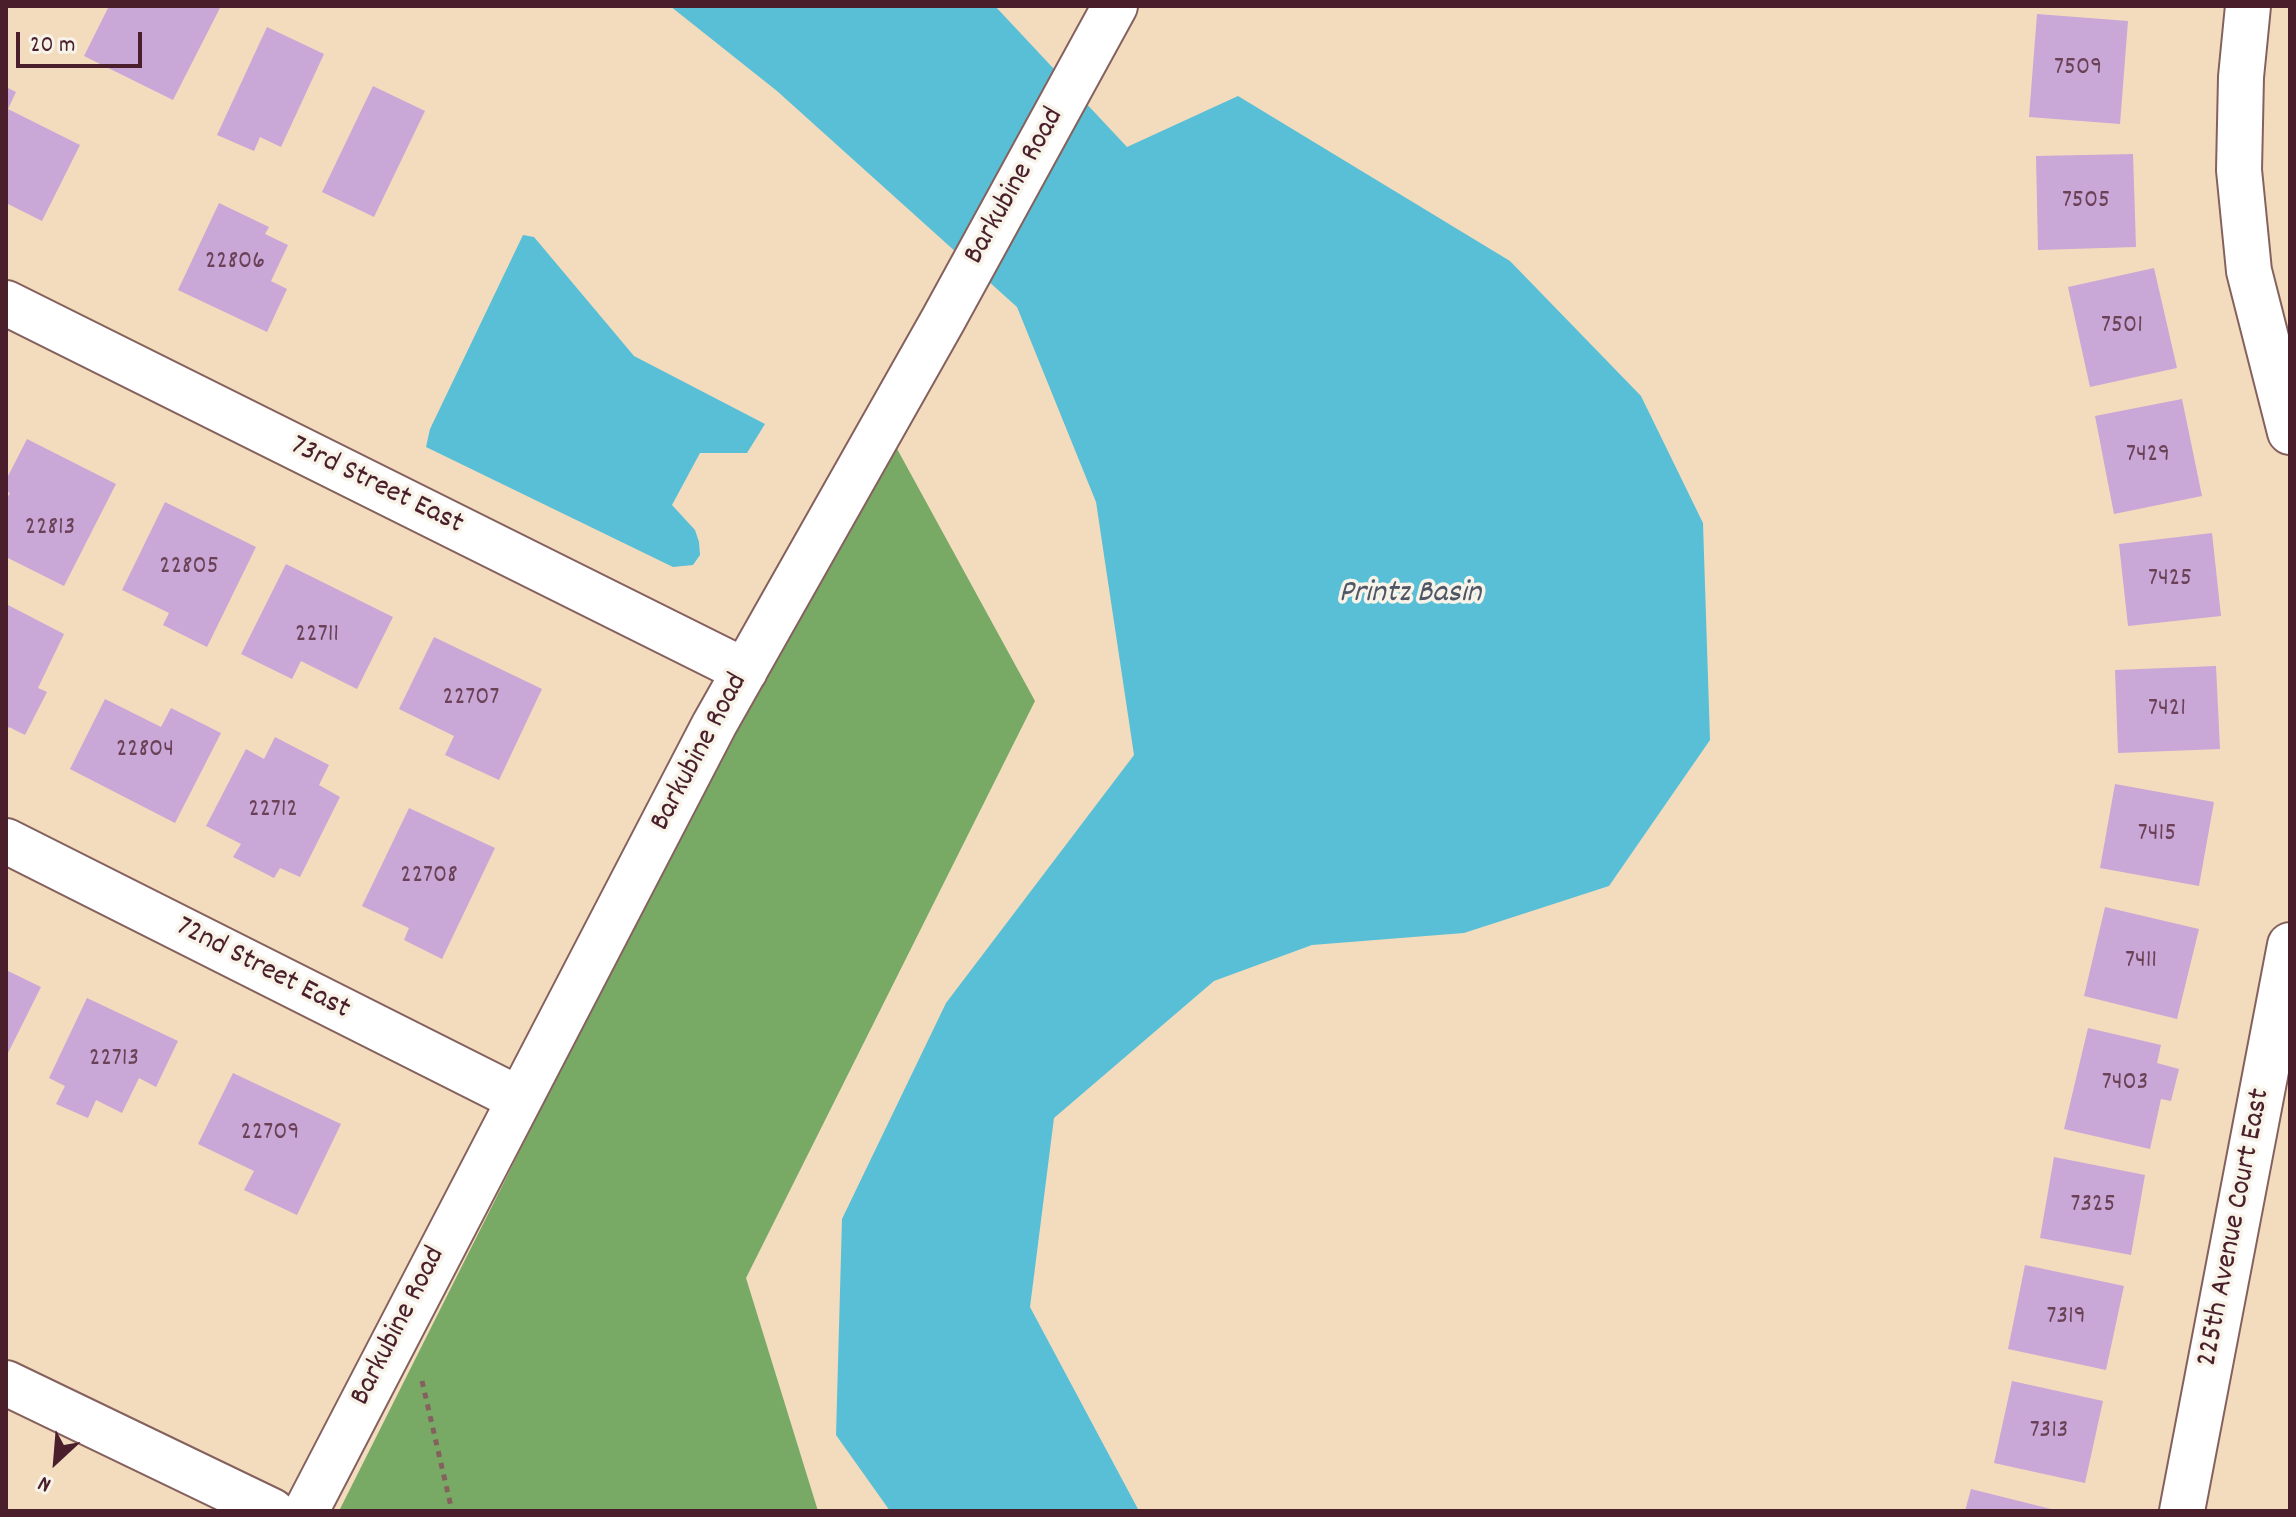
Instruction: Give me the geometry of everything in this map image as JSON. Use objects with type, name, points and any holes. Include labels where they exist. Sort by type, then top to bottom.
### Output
[{"type":"street","points":[[2248,6],[2241,77],[2240,184],[2249,271],[2290,432]]},
{"type":"street","name":"Barkubine Road","points":[[306,1511],[745,671],[943,320],[1111,12]]},
{"type":"street","name":"73rd Street East","points":[[6,303],[745,671]]},
{"type":"street","name":"72nd Street East","points":[[6,841],[519,1099]]},
{"type":"street","name":"225th Avenue Court East","points":[[2182,1511],[2290,945]]},
{"type":"street","points":[[6,1383],[272,1511]]},
{"type":"path","points":[[407,1314],[452,1511]]},
{"type":"green space","points":[[884,425],[1035,701],[746,1278],[818,1511],[339,1511]]},
{"type":"water","name":"Printz Basin","points":[[670,6],[995,6],[1127,147],[1238,96],[1510,261],[1641,396],[1703,523],[1710,740],[1609,886],[1464,933],[1312,945],[1214,981],[1054,1118],[1030,1307],[1139,1511],[890,1511],[836,1435],[842,1219],[946,1003],[1134,755],[1096,502],[1017,307],[777,91]]},
{"type":"water","points":[[523,235],[534,237],[634,356],[765,424],[747,453],[700,453],[672,505],[695,530],[700,555],[693,565],[673,567],[426,447],[430,429]]},
{"type":"building","points":[[109,6],[221,6],[173,100],[84,56]]},
{"type":"building","points":[[2037,14],[2128,21],[2120,124],[2029,117]]},
{"type":"building","points":[[267,27],[324,54],[281,147],[260,137],[254,151],[217,135]]},
{"type":"building","points":[[373,86],[425,111],[374,217],[322,192]]},
{"type":"building","points":[[6,87],[16,92],[8,109],[80,145],[42,221],[6,203]]},
{"type":"building","points":[[2133,154],[2136,247],[2038,250],[2036,156]]},
{"type":"building","points":[[219,203],[269,227],[265,234],[288,245],[271,281],[287,289],[267,332],[178,290]]},
{"type":"building","points":[[2154,268],[2177,368],[2090,387],[2068,287]]},
{"type":"building","points":[[2182,399],[2202,496],[2114,514],[2095,416]]},
{"type":"building","points":[[27,439],[116,484],[64,586],[6,557],[6,500],[10,493],[6,491],[6,480]]},
{"type":"building","points":[[165,502],[256,547],[207,647],[163,625],[169,613],[122,590]]},
{"type":"building","points":[[2212,533],[2221,616],[2128,626],[2119,544]]},
{"type":"building","points":[[286,564],[393,617],[357,689],[301,661],[292,679],[241,654]]},
{"type":"building","points":[[6,604],[64,634],[38,688],[47,692],[25,735],[9,727],[6,732]]},
{"type":"building","points":[[434,637],[542,689],[499,780],[445,755],[454,736],[399,709]]},
{"type":"building","points":[[2216,666],[2220,749],[2118,753],[2115,670]]},
{"type":"building","points":[[105,699],[161,727],[171,708],[221,733],[175,823],[70,769]]},
{"type":"building","points":[[275,737],[329,765],[319,785],[340,797],[300,877],[280,868],[274,878],[233,857],[241,844],[206,826],[246,749],[264,759]]},
{"type":"building","points":[[2115,784],[2214,802],[2199,886],[2100,868]]},
{"type":"building","points":[[409,808],[495,848],[442,959],[404,940],[409,928],[362,906]]},
{"type":"building","points":[[2105,907],[2199,929],[2177,1019],[2084,996]]},
{"type":"building","points":[[6,970],[41,987],[6,1057]]},
{"type":"building","points":[[87,998],[178,1041],[156,1087],[139,1078],[122,1113],[96,1100],[88,1118],[56,1104],[65,1086],[49,1078]]},
{"type":"building","points":[[2088,1028],[2161,1045],[2157,1063],[2179,1069],[2171,1101],[2161,1099],[2150,1149],[2064,1129]]},
{"type":"building","points":[[233,1073],[341,1124],[297,1215],[244,1190],[254,1171],[198,1144]]},
{"type":"building","points":[[2054,1157],[2145,1175],[2131,1255],[2040,1238]]},
{"type":"building","points":[[2025,1265],[2124,1286],[2106,1370],[2008,1349]]},
{"type":"building","points":[[2012,1381],[2103,1401],[2085,1483],[1994,1463]]},
{"type":"building","points":[[1971,1489],[2055,1510],[2055,1511],[1965,1511]]}]
